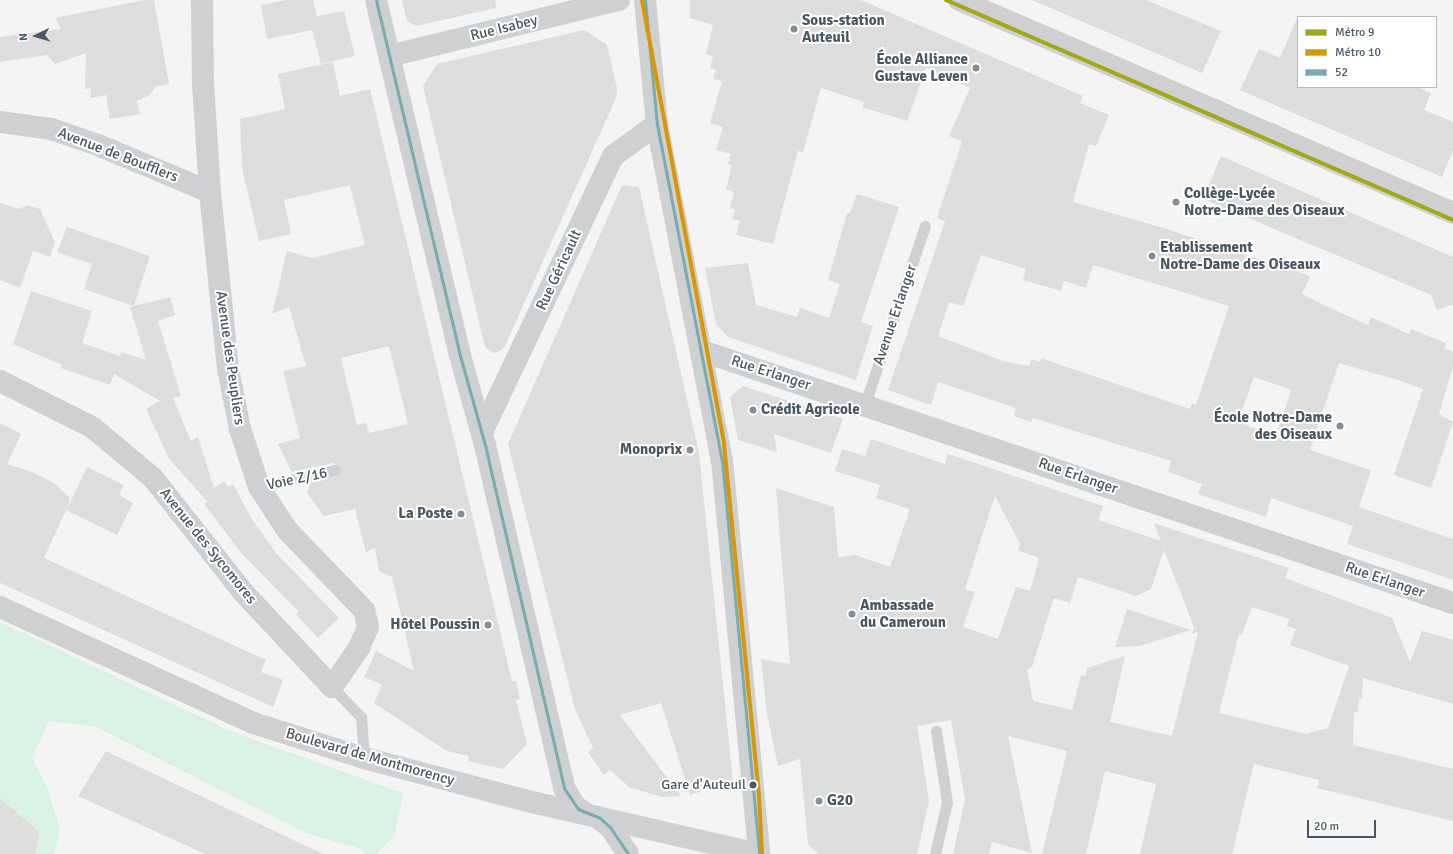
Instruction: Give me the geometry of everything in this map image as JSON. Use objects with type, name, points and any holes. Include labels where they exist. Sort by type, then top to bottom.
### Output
[{"type":"street","name":"Avenue des Peupliers","points":[[202,0],[203,85],[210,192],[228,369],[240,429],[259,487],[287,530],[364,610],[368,627],[359,648],[332,687]]},
{"type":"street","points":[[376,0],[459,352],[482,432],[564,788],[575,806],[610,827],[628,854]]},
{"type":"street","name":"Rue Isabey","points":[[389,56],[619,0]]},
{"type":"street","points":[[645,0],[657,124],[722,460],[759,854]]},
{"type":"street","points":[[959,0],[1453,213]]},
{"type":"street","name":"Avenue de Boufflers","points":[[0,122],[51,129],[210,192]]},
{"type":"street","name":"Rue Géricault","points":[[482,432],[613,156],[657,124]]},
{"type":"street","name":"Rue Erlanger","points":[[702,351],[865,404],[1453,603]]},
{"type":"street","name":"Avenue des Sycomores","points":[[0,381],[92,427],[153,478],[243,592],[332,687]]},
{"type":"street","name":"Boulevard de Montmorency","points":[[0,606],[253,723],[364,758],[591,815],[759,854]]},
{"type":"lane","name":"Avenue Erlanger","points":[[865,404],[925,226]]},
{"type":"lane","name":"Voie Z/16","points":[[259,487],[336,470]]},
{"type":"lane","name":"Avenue des Sycomores","points":[[332,687],[361,717],[364,758]]},
{"type":"lane","points":[[935,854],[947,802],[936,730]]},
{"type":"green space","points":[[0,622],[230,731],[403,793],[395,835],[376,854],[367,854],[361,849],[306,833],[96,727],[49,721],[32,758],[47,787],[60,829],[54,854],[35,854],[39,835],[36,829],[0,798]]},
{"type":"building","points":[[144,0],[154,0],[169,84],[155,87],[150,95],[137,101],[140,114],[110,119],[106,95],[90,98],[91,88],[85,89],[86,53],[55,64],[47,55],[0,62],[0,37],[61,29],[55,18]]},
{"type":"building","points":[[286,0],[313,0],[317,16],[344,11],[355,56],[321,64],[312,30],[267,39],[261,5]]},
{"type":"building","points":[[402,0],[495,0],[496,8],[416,26],[407,21]]},
{"type":"building","points":[[690,0],[861,0],[1083,96],[1080,103],[1109,115],[1096,146],[1089,144],[1073,202],[1167,229],[1310,276],[1302,294],[1328,307],[1368,325],[1371,317],[1409,334],[1411,329],[1446,343],[1444,348],[1453,352],[1453,366],[1439,414],[1453,422],[1431,488],[1394,475],[1423,389],[1401,381],[1339,363],[1310,450],[1371,470],[1359,507],[1453,539],[1453,580],[1347,544],[1353,526],[1271,498],[1266,517],[1198,494],[1202,484],[1168,472],[1171,461],[1033,418],[1031,422],[1014,416],[1016,408],[938,382],[931,405],[888,390],[945,221],[937,218],[962,141],[949,136],[970,88],[926,68],[907,121],[862,107],[864,102],[821,88],[803,152],[798,151],[773,244],[736,235],[740,221],[732,219],[735,209],[730,208],[734,192],[726,189],[732,165],[728,164],[731,154],[716,150],[723,127],[710,123],[722,81],[713,79],[716,70],[710,68],[713,56],[706,54],[713,25],[690,18]],"holes":[[[981,255],[1026,269],[1023,280],[1061,291],[1064,281],[1086,288],[1093,265],[1229,306],[1196,405],[1192,403],[1190,409],[1041,358],[1040,362],[1031,359],[1029,366],[1003,361],[938,336],[949,302],[963,306]],[[1254,377],[1291,390],[1276,436],[1238,422]]]},
{"type":"building","points":[[1032,0],[1146,0],[1221,31],[1202,73]]},
{"type":"building","points":[[1297,18],[1297,88],[1419,88],[1431,93],[1424,110],[1453,122],[1453,150],[1442,177],[1240,90],[1259,49],[1280,58]]},
{"type":"building","points":[[584,30],[607,45],[617,88],[616,98],[505,346],[501,351],[493,353],[485,347],[423,86],[437,64]]},
{"type":"building","points":[[333,62],[340,96],[370,89],[512,681],[516,681],[520,699],[516,700],[527,744],[503,769],[468,761],[469,756],[447,751],[374,703],[382,685],[364,677],[376,651],[414,671],[392,577],[379,571],[375,548],[366,552],[355,509],[324,516],[307,493],[310,483],[339,475],[340,466],[333,463],[292,472],[278,444],[300,438],[283,371],[306,366],[289,307],[272,314],[287,251],[312,258],[365,245],[350,185],[284,200],[291,234],[259,241],[242,168],[240,119],[285,109],[278,74]],"holes":[[[389,346],[408,424],[369,433],[366,423],[357,425],[341,358]]]},
{"type":"building","points":[[1221,156],[1453,257],[1453,304],[1437,310],[1431,295],[1203,199]]},
{"type":"building","points":[[622,185],[639,187],[699,453],[733,781],[690,795],[661,703],[620,715],[681,796],[662,797],[629,787],[610,770],[604,775],[588,752],[593,748],[575,709],[508,444]]},
{"type":"building","points":[[857,194],[899,207],[861,322],[873,326],[856,380],[728,337],[716,324],[705,268],[748,263],[756,305],[797,317],[800,308],[829,318],[840,284],[828,280],[847,213],[850,213]]},
{"type":"building","points":[[0,203],[19,209],[28,205],[40,209],[55,242],[50,257],[33,251],[20,288],[0,280]]},
{"type":"building","points":[[67,227],[150,256],[134,306],[84,289],[92,264],[57,252]]},
{"type":"building","points":[[31,291],[92,311],[82,343],[120,356],[121,352],[146,360],[130,307],[170,297],[175,315],[158,321],[181,396],[173,398],[191,441],[198,437],[214,488],[224,481],[228,487],[233,484],[251,518],[277,554],[339,618],[318,638],[296,614],[299,612],[242,554],[204,504],[208,502],[169,459],[146,409],[160,401],[114,374],[110,385],[61,368],[62,365],[13,344]]},
{"type":"building","points":[[743,386],[843,419],[831,453],[774,434],[777,452],[738,440],[730,397]]},
{"type":"building","points":[[0,423],[21,434],[7,464],[32,472],[54,483],[70,498],[67,509],[87,467],[124,485],[119,495],[133,503],[117,535],[66,510],[44,558],[266,660],[261,672],[283,680],[273,707],[0,583]]},
{"type":"building","points":[[871,439],[945,464],[948,454],[1103,506],[1098,520],[1161,541],[1154,523],[1289,568],[1285,578],[1392,618],[1410,662],[1422,631],[1453,640],[1453,704],[1363,678],[1362,699],[1359,699],[1358,712],[1354,712],[1353,745],[1453,769],[1453,821],[1317,788],[1319,780],[1254,764],[1232,854],[1140,854],[1156,784],[1105,771],[1086,854],[1042,854],[1067,751],[1008,736],[1032,853],[992,842],[989,854],[953,854],[965,800],[951,720],[917,726],[929,801],[917,854],[818,854],[808,844],[800,759],[778,766],[767,714],[761,659],[790,664],[776,488],[834,507],[838,557],[856,555],[890,567],[910,509],[876,498],[880,485],[835,471],[842,449],[865,456]],"holes":[[[995,496],[1020,544],[1018,550],[1039,558],[1030,591],[1016,587],[998,639],[963,627],[975,592],[965,589]],[[1164,550],[1194,627],[1192,634],[1198,632],[1172,736],[1110,722],[1125,656],[1087,668],[1085,676],[1081,675],[1072,710],[1033,701],[1027,669],[1032,667],[1054,598],[1070,603],[1078,577],[1136,596],[1151,589]],[[1252,607],[1289,619],[1287,626],[1296,629],[1290,645],[1349,666],[1328,728],[1307,734],[1219,713],[1239,634],[1242,635]]]},
{"type":"building","points":[[1127,609],[1191,630],[1140,646],[1115,647]]},
{"type":"building","points":[[106,751],[323,854],[205,854],[78,796]]},
{"type":"building","points":[[0,798],[36,829],[39,835],[35,854],[0,854]]},
{"type":"metro line","name":"10","points":[[642,0],[724,444],[759,795],[762,854]]},
{"type":"metro line","name":"9","points":[[946,0],[1453,220]]},
{"type":"transit line","name":"52","points":[[376,0],[459,352],[485,445],[564,788],[578,809],[600,818],[610,827],[628,854]]},
{"type":"transit line","name":"52","points":[[645,0],[657,124],[722,460],[759,854]]},
{"type":"place","name":"Sous-station Auteuil","points":[[794,29]]},
{"type":"place","name":"École Alliance Gustave Leven","points":[[976,68]]},
{"type":"place","name":"Collège-Lycée Notre-Dame des Oiseaux","points":[[1176,202]]},
{"type":"place","name":"Etablissement Notre-Dame des Oiseaux","points":[[1152,256]]},
{"type":"place","name":"Crédit Agricole","points":[[753,410]]},
{"type":"place","name":"École Notre-Dame des Oiseaux","points":[[1340,426]]},
{"type":"place","name":"Monoprix","points":[[690,450]]},
{"type":"place","name":"La Poste","points":[[461,514]]},
{"type":"place","name":"Ambassade du Cameroun","points":[[852,614]]},
{"type":"place","name":"Hôtel Poussin","points":[[488,625]]},
{"type":"place","name":"Gare d'Auteuil","points":[[753,785]]},
{"type":"place","name":"G20","points":[[819,801]]}]
